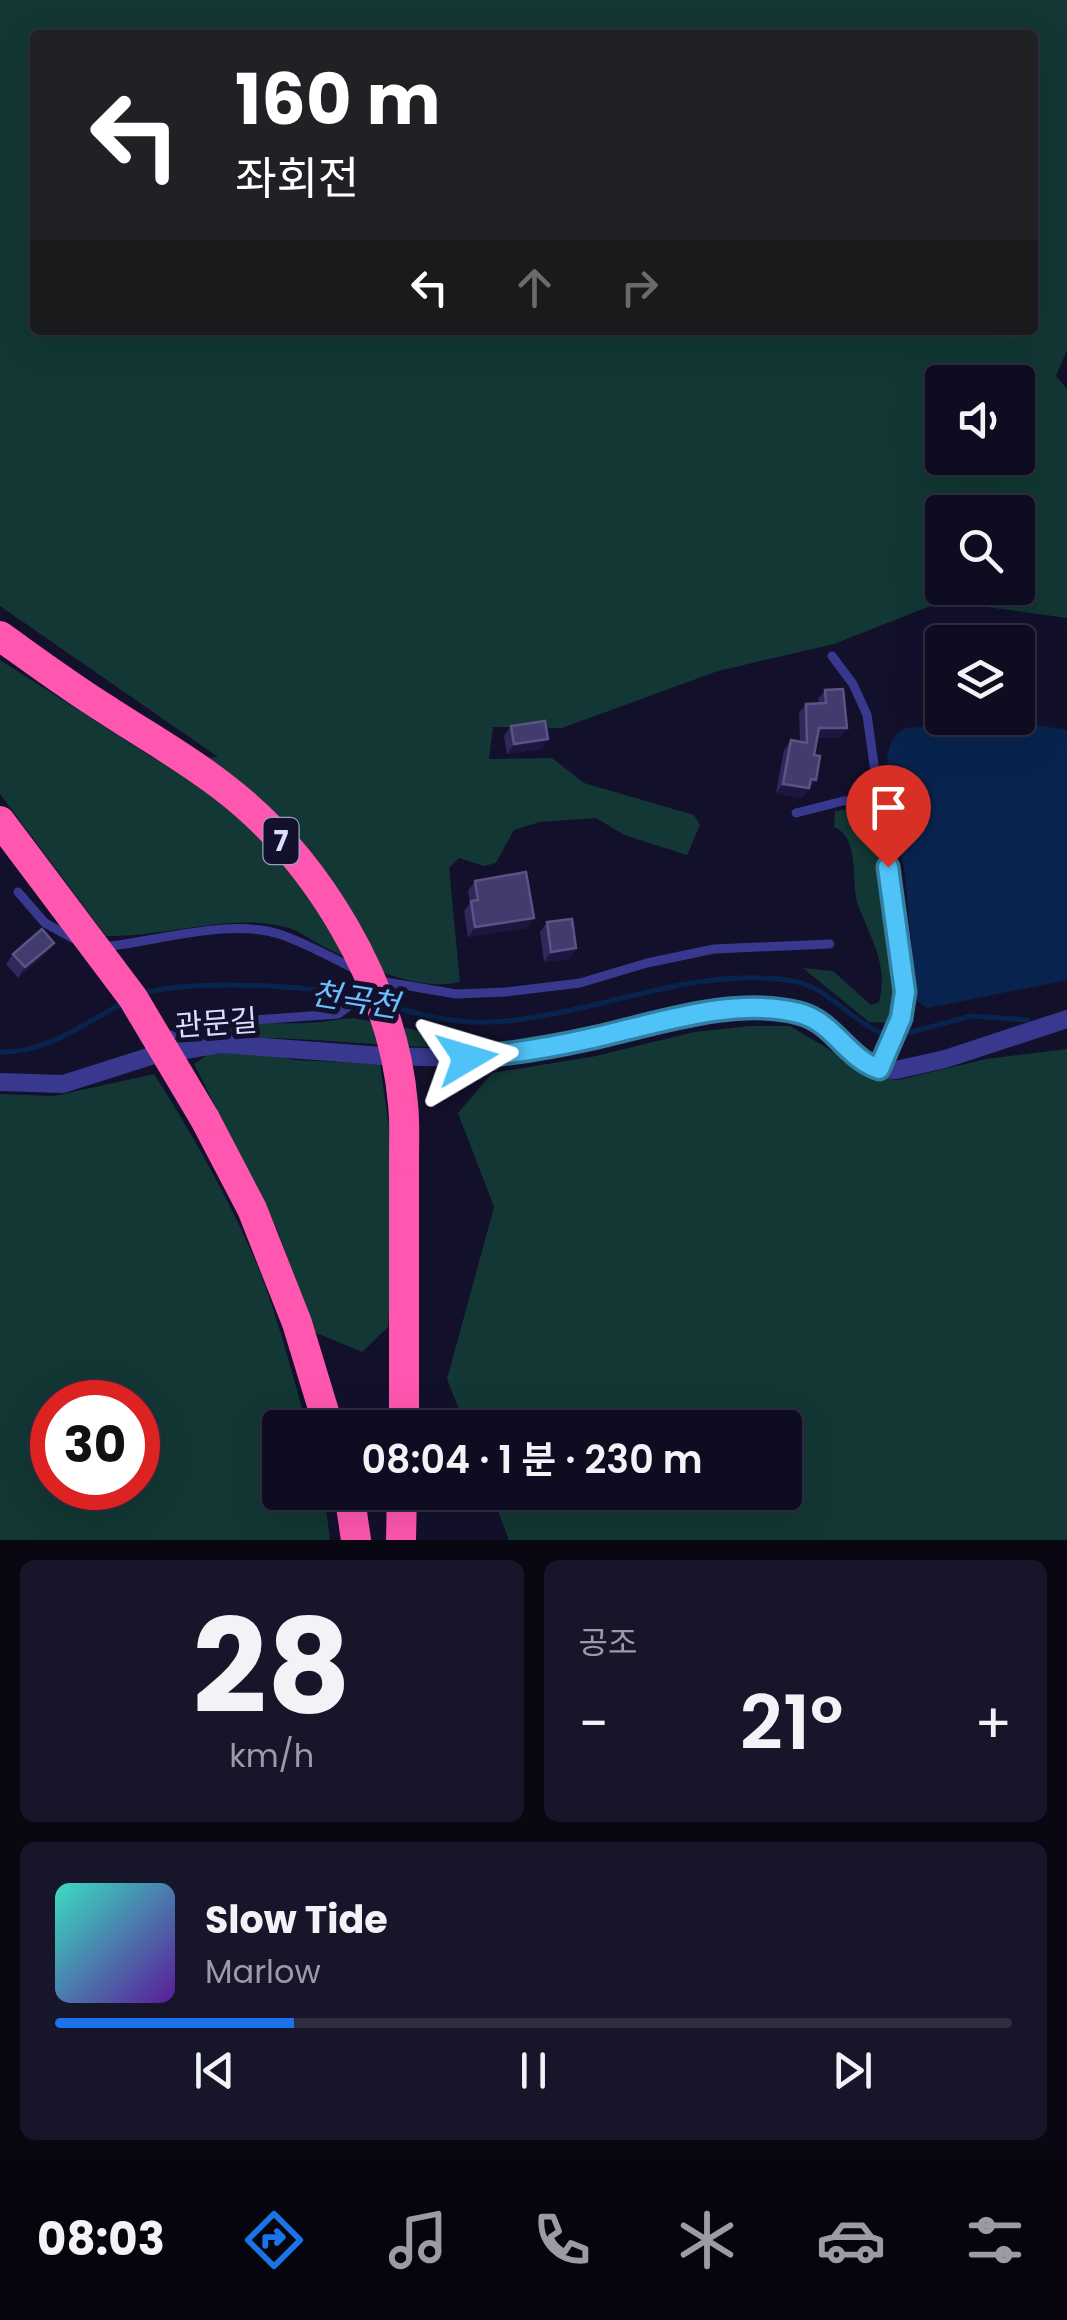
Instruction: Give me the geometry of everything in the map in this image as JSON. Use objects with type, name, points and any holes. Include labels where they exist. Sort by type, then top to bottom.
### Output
[{"type":"highway","name":"7","points":[[0,636],[224,787],[279,839],[342,927],[372,986],[390,1040],[403,1102],[404,1410]]},
{"type":"highway","points":[[0,822],[133,998],[205,1118],[252,1210],[297,1323],[324,1410]]},
{"type":"highway","points":[[352,1510],[356,1540]]},
{"type":"highway","points":[[401,1540],[402,1510]]},
{"type":"street","name":"관문길","points":[[0,1082],[63,1084],[128,1063],[194,1048],[236,1044],[382,1056],[467,1058],[570,1043],[700,1014],[768,1010],[794,1012],[821,1022],[859,1060],[879,1069]]},
{"type":"street","points":[[879,1069],[915,1067],[1067,1019]]},
{"type":"lane","points":[[832,656],[853,684],[867,715],[905,992],[901,1018],[879,1069]]},
{"type":"lane","points":[[796,813],[878,799]]},
{"type":"lane","points":[[18,892],[45,924],[87,945],[252,930],[289,938],[370,976],[418,990],[478,994],[580,983],[714,948],[830,944]]},
{"type":"lane","points":[[128,1063],[165,1037],[196,1024],[338,1014],[358,997],[370,976]]},
{"type":"green space","points":[[0,0],[1067,0],[1067,350],[1056,376],[1067,389],[1067,618],[972,605],[1035,605],[1035,495],[925,495],[925,605],[933,605],[834,644],[718,671],[562,728],[493,727],[489,759],[552,758],[584,783],[694,815],[700,825],[687,855],[624,835],[596,818],[540,822],[514,830],[496,863],[484,866],[459,858],[449,868],[460,982],[425,983],[389,975],[292,929],[261,923],[106,936],[0,794],[0,660],[155,759],[218,757],[0,606]]},
{"type":"green space","points":[[867,809],[877,822],[901,992],[900,1007],[890,1023],[869,1022],[803,968],[833,971],[871,1005],[879,1002],[880,963],[858,905],[851,850],[848,840],[834,827],[835,811]]},
{"type":"green space","points":[[353,1018],[482,1043],[480,1047],[441,1047],[249,1038],[173,1043],[199,1029],[217,1026]]},
{"type":"green space","points":[[790,1026],[874,1076],[898,1080],[986,1059],[1067,1049],[1067,1540],[509,1540],[498,1510],[802,1510],[802,1410],[459,1410],[447,1379],[494,1207],[458,1113],[492,1073],[596,1056],[694,1032]]},
{"type":"green space","points":[[251,1051],[295,1060],[380,1064],[393,1156],[395,1224],[388,1327],[362,1352],[314,1332],[277,1229],[194,1064],[210,1053]]},
{"type":"green space","points":[[154,1074],[217,1181],[245,1238],[268,1294],[302,1410],[262,1410],[262,1510],[326,1510],[330,1540],[0,1540],[0,1094],[54,1096]]},
{"type":"water","points":[[1035,725],[1067,730],[1067,980],[927,1008],[917,1001],[905,876],[887,758],[895,736],[907,728],[925,727],[925,735],[1035,735]]},
{"type":"building","points":[[843,689],[847,728],[819,728],[814,755],[820,756],[816,780],[811,779],[809,788],[783,784],[791,740],[807,743],[806,704],[826,703],[825,690]]},
{"type":"building","points":[[545,721],[548,739],[514,744],[511,726]]},
{"type":"building","points":[[526,872],[534,918],[475,927],[471,901],[478,900],[475,881]]},
{"type":"building","points":[[572,919],[576,948],[551,952],[547,922]]},
{"type":"building","points":[[42,929],[54,943],[25,967],[13,954]]},
{"type":"waterway","name":"천곡천","points":[[394,1007],[442,1019],[491,1022],[567,1011],[680,985],[755,978],[806,984],[884,1034]]},
{"type":"waterway","name":"천곡천","points":[[141,994],[189,986],[249,985],[359,997]]},
{"type":"waterway","name":"천곡천","points":[[0,1052],[49,1042],[123,1003]]},
{"type":"waterway","name":"천곡천","points":[[899,1035],[972,1016],[1028,1020]]},
{"type":"route","points":[[467,1058],[570,1043],[700,1014],[768,1010],[810,1016],[831,1030],[859,1060],[879,1069],[901,1018],[905,992],[888,867]]}]
